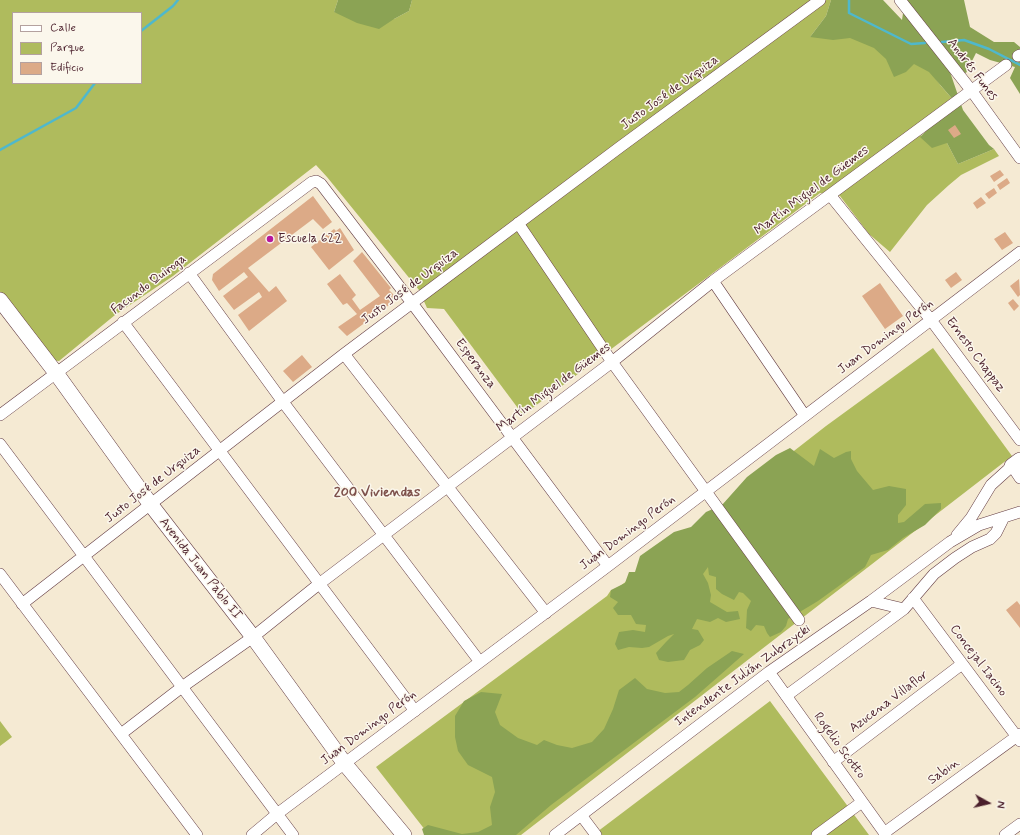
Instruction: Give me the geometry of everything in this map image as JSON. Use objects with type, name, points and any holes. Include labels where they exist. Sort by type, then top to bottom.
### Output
[{"type":"street","name":"Justo José de Urquiza","points":[[22,604],[344,354],[518,223],[820,0]]},
{"type":"street","name":"Andrés Funes","points":[[900,0],[971,90],[1020,158]]},
{"type":"street","name":"Martín Miguel de Güemes","points":[[120,734],[182,687],[253,637],[319,584],[612,362],[713,282],[1006,65]]},
{"type":"street","name":"Facundo Quiroga","points":[[0,415],[189,273],[312,182],[316,181]]},
{"type":"street","name":"Esperanza","points":[[316,181],[321,184],[412,303],[608,566]]},
{"type":"street","name":"Ernesto Chappaz","points":[[830,194],[931,320],[1020,440]]},
{"type":"street","points":[[518,223],[612,362],[799,620]]},
{"type":"street","name":"Juan Domingo Perón","points":[[252,835],[277,814],[546,613],[1020,252]]},
{"type":"street","points":[[189,273],[282,402],[480,662]]},
{"type":"street","points":[[713,282],[805,416]]},
{"type":"street","name":"Avenida Juan Pablo II","points":[[0,300],[56,373],[151,504],[253,637],[345,764],[404,835]]},
{"type":"street","points":[[123,322],[415,711]]},
{"type":"street","points":[[344,354],[546,613]]},
{"type":"street","points":[[0,444],[293,835]]},
{"type":"street","name":"Intendente Julián Zubrzycki","points":[[950,542],[971,518],[992,485],[1017,468]]},
{"type":"street","name":"Intendente Julián Zubrzycki","points":[[555,835],[769,672],[871,601],[950,542],[979,525],[1020,512]]},
{"type":"street","points":[[786,696],[904,609],[934,574],[972,547],[990,540],[996,533],[1004,517]]},
{"type":"street","points":[[0,574],[197,835]]},
{"type":"street","name":"Concejal Iacino","points":[[913,598],[1019,737]]},
{"type":"street","points":[[871,601],[904,609]]},
{"type":"street","name":"Azucena Villaflor","points":[[833,762],[962,664]]},
{"type":"street","name":"Rogelio Scotto","points":[[769,672],[885,834]]},
{"type":"street","name":"Sabin","points":[[885,834],[1019,737]]},
{"type":"street","points":[[817,835],[862,802]]},
{"type":"street","points":[[581,815],[596,835]]},
{"type":"street","points":[[1005,835],[1020,824]]},
{"type":"green space","points":[[0,0],[338,0],[334,12],[394,19],[409,11],[412,0],[831,0],[826,16],[810,37],[878,0],[941,86],[955,102],[920,136],[947,143],[958,164],[994,149],[999,156],[961,175],[949,185],[927,205],[890,252],[869,234],[840,196],[820,193],[523,415],[444,309],[427,308],[419,290],[316,165],[173,276],[115,315],[59,361],[50,360],[0,293]]},
{"type":"green space","points":[[338,0],[412,0],[409,11],[379,29],[357,23],[334,12]]},
{"type":"green space","points":[[831,0],[883,0],[902,20],[905,0],[964,0],[970,27],[994,42],[1014,42],[1020,47],[1020,94],[1010,78],[1015,67],[990,60],[976,53],[966,73],[949,69],[963,110],[989,145],[994,149],[958,164],[947,143],[932,148],[920,137],[955,102],[929,72],[914,64],[906,72],[894,77],[886,59],[874,48],[850,38],[833,40],[810,37],[826,16]]},
{"type":"green space","points":[[933,348],[1012,456],[521,835],[429,835],[376,767],[607,596],[611,590],[611,593],[619,587],[826,426]]},
{"type":"green space","points":[[790,448],[814,466],[820,449],[834,458],[851,451],[851,459],[857,471],[873,490],[889,486],[906,489],[906,505],[898,515],[898,523],[904,522],[925,504],[941,503],[941,509],[925,525],[903,538],[888,550],[871,555],[865,567],[818,601],[788,619],[786,626],[781,632],[770,637],[764,626],[756,625],[751,631],[746,628],[747,610],[751,601],[743,593],[739,592],[734,600],[722,594],[716,589],[716,577],[709,575],[708,567],[703,574],[708,583],[711,595],[710,602],[727,612],[738,611],[740,619],[726,622],[718,618],[710,622],[697,619],[692,629],[698,630],[704,640],[700,645],[690,650],[684,660],[668,662],[659,660],[656,653],[674,634],[649,647],[629,647],[618,650],[615,644],[619,632],[633,630],[645,632],[646,625],[636,624],[631,615],[618,615],[613,608],[618,602],[610,597],[611,590],[625,583],[629,572],[635,572],[640,556],[674,532],[691,527],[706,512],[722,505],[747,477],[776,455]]},
{"type":"green space","points":[[732,651],[744,654],[695,697],[551,805],[516,835],[424,835],[422,829],[428,825],[462,834],[478,832],[492,825],[490,807],[495,792],[492,777],[468,765],[458,751],[455,737],[455,716],[464,701],[481,692],[502,694],[495,712],[500,725],[518,738],[537,745],[544,740],[557,745],[572,748],[592,742],[604,729],[613,709],[619,690],[635,678],[647,689],[665,693],[679,692],[707,668]]},
{"type":"green space","points":[[770,701],[869,835],[593,835]]},
{"type":"green space","points":[[0,721],[12,737],[0,746]]},
{"type":"building","points":[[955,125],[961,134],[954,138],[948,130]]},
{"type":"building","points":[[1000,170],[1004,175],[994,182],[990,176]]},
{"type":"building","points":[[1007,178],[1010,183],[1000,190],[997,185]]},
{"type":"building","points":[[994,188],[997,193],[989,199],[985,194]]},
{"type":"building","points":[[313,196],[332,222],[323,229],[313,219],[248,268],[269,292],[276,286],[287,301],[249,331],[238,315],[262,297],[259,292],[234,310],[223,296],[248,277],[244,272],[219,291],[212,280],[213,274]]},
{"type":"building","points":[[981,197],[986,203],[977,209],[973,203]]},
{"type":"building","points":[[340,228],[354,250],[329,270],[311,247],[334,229],[336,231]]},
{"type":"building","points":[[1005,232],[1013,243],[1002,250],[994,239]]},
{"type":"building","points":[[362,252],[391,288],[389,290],[397,298],[347,336],[338,327],[357,314],[347,303],[343,305],[327,284],[340,274],[356,295],[352,299],[360,310],[380,296],[353,261]]},
{"type":"building","points":[[956,272],[962,280],[951,288],[945,280]]},
{"type":"building","points":[[1019,279],[1020,295],[1018,297],[1010,286]]},
{"type":"building","points":[[880,283],[903,316],[885,329],[862,296]]},
{"type":"building","points":[[1013,299],[1019,306],[1014,311],[1008,303]]},
{"type":"building","points":[[302,355],[312,367],[293,382],[283,371]]},
{"type":"building","points":[[1017,601],[1020,605],[1020,628],[1006,610]]},
{"type":"waterway","points":[[142,30],[173,6],[178,0]]},
{"type":"waterway","points":[[849,0],[849,13],[911,44],[925,43]]},
{"type":"waterway","points":[[942,42],[964,40],[989,49],[1020,65]]},
{"type":"waterway","points":[[0,150],[76,108],[94,84]]},
{"type":"place","name":"Escuela 622","points":[[270,239]]},
{"type":"district","name":"200 Viviendas","points":[[377,493]]}]
